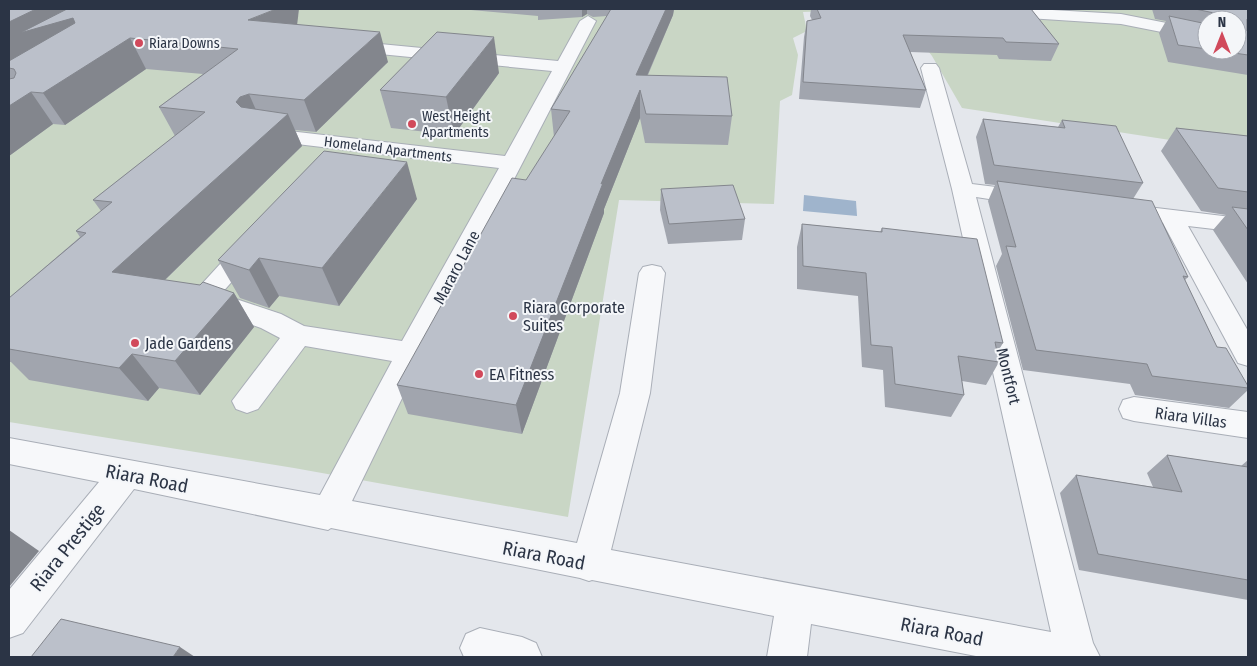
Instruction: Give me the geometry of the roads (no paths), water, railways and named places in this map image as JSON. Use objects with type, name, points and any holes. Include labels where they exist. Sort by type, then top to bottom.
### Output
[{"type":"street","points":[[985,10],[1103,17],[1197,34]]},
{"type":"street","name":"Mararo Lane","points":[[328,514],[410,353],[588,21]]},
{"type":"street","points":[[335,45],[564,67]]},
{"type":"street","name":"Montfort","points":[[930,68],[963,189],[1078,657]]},
{"type":"street","name":"Homeland Apartments","points":[[263,134],[512,163]]},
{"type":"street","points":[[963,189],[1048,201]]},
{"type":"street","points":[[1105,208],[1172,218],[1248,226]]},
{"type":"street","points":[[1172,218],[1248,355]]},
{"type":"street","points":[[264,232],[203,297],[271,321],[298,335],[410,353]]},
{"type":"street","points":[[589,564],[635,393],[652,273]]},
{"type":"street","points":[[248,401],[298,335]]},
{"type":"street","name":"Riara Villas","points":[[1134,409],[1248,425]]},
{"type":"street","name":"Riara Road","points":[[9,451],[795,603],[990,649],[1078,657]]},
{"type":"street","name":"Riara Prestige","points":[[9,619],[126,474]]},
{"type":"street","points":[[787,657],[795,603]]},
{"type":"street","points":[[480,648],[522,657]]},
{"type":"water","points":[[804,195],[856,201],[857,216],[803,211]]},
{"type":"place","name":"Riara Downs","points":[[139,43]]},
{"type":"place","name":"West Height Apartments","points":[[412,124]]},
{"type":"place","name":"Riara Corporate Suites","points":[[513,316]]},
{"type":"place","name":"Jade Gardens","points":[[135,343]]},
{"type":"place","name":"EA Fitness","points":[[479,374]]}]
